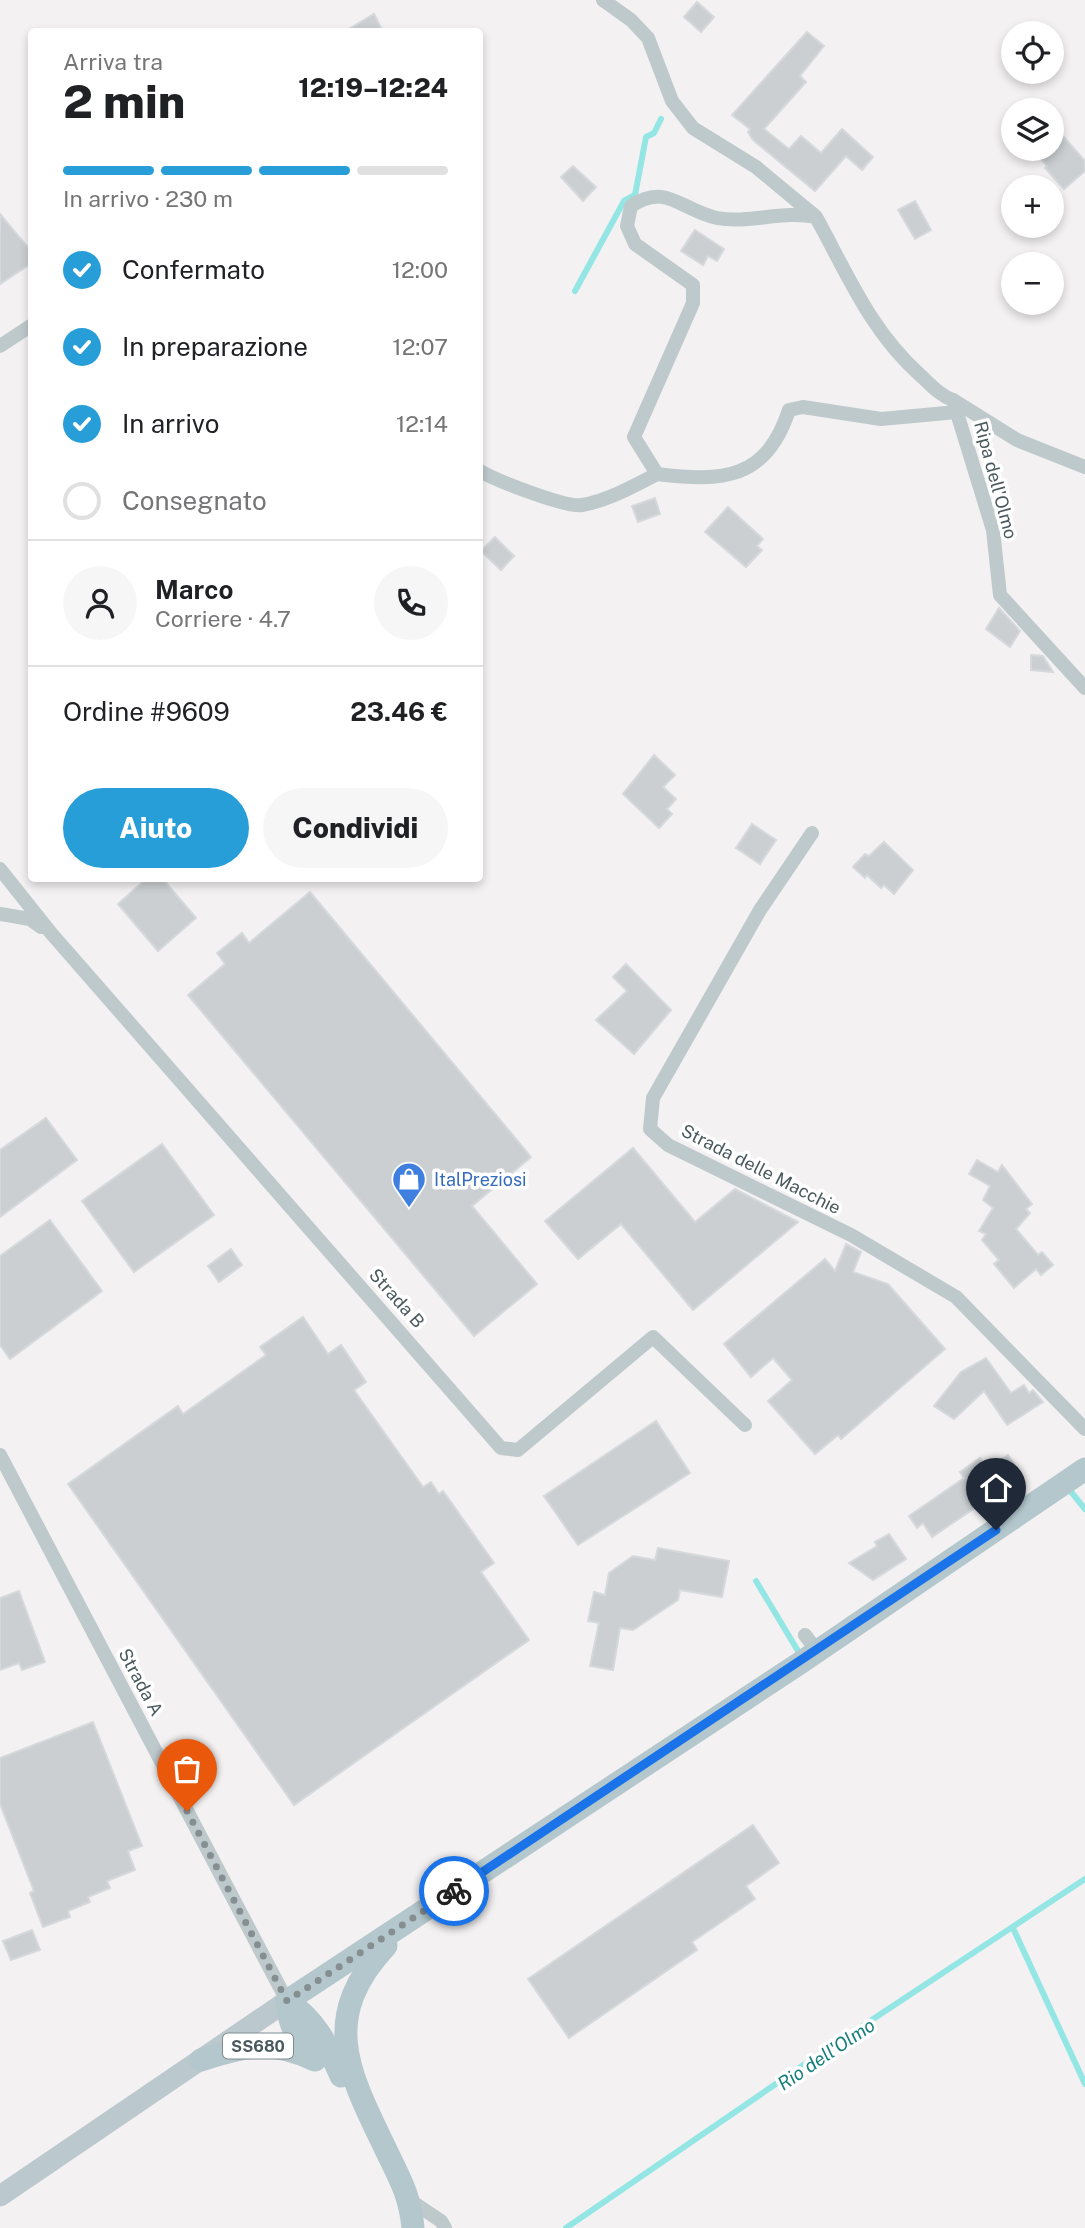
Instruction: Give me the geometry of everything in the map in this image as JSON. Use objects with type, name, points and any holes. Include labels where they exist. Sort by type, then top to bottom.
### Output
[{"type":"main road","points":[[0,2196],[439,1901],[811,1643],[1085,1469]]},
{"type":"main road","name":"SS680","points":[[413,2228],[411,2201],[350,2068],[344,2041],[345,2018],[355,1988],[368,1966],[386,1946],[439,1901]]},
{"type":"main road","name":"SS680","points":[[287,2001],[289,2020],[297,2040],[314,2060],[347,2090]]},
{"type":"main road","name":"SS680","points":[[287,2001],[305,2013],[318,2029],[347,2090],[380,2137]]},
{"type":"main road","name":"SS680","points":[[201,2060],[244,2046],[267,2045],[292,2049],[314,2060]]},
{"type":"street","points":[[483,472],[506,484],[580,506],[632,487],[657,474],[699,479],[738,474],[767,454],[772,441],[782,429],[789,410],[796,408],[881,419],[941,416],[955,406],[898,356],[844,275],[816,216],[756,167],[692,128],[672,101],[648,38],[631,20],[603,0]]},
{"type":"street","points":[[657,474],[634,437],[694,303],[694,285],[635,244],[627,226],[631,206],[643,198],[657,194],[712,217],[729,220],[770,214],[816,216]]},
{"type":"street","points":[[0,346],[28,328]]},
{"type":"street","name":"Ripa dell'Olmo","points":[[955,406],[1017,440],[1085,467]]},
{"type":"street","name":"Ripa dell'Olmo","points":[[955,406],[993,530],[1000,595],[1085,688]]},
{"type":"street","name":"Strada delle Macchie","points":[[812,833],[760,910],[653,1098],[650,1129],[668,1144],[851,1235],[956,1297],[1085,1429]]},
{"type":"street","name":"Strada B","points":[[0,869],[51,933],[501,1448],[518,1450],[653,1337],[745,1425]]},
{"type":"street","name":"Strada B","points":[[0,914],[30,919],[51,933]]},
{"type":"street","name":"Strada A","points":[[0,1455],[287,2001]]},
{"type":"street","points":[[411,2201],[441,2221],[445,2228]]},
{"type":"building","points":[[697,2],[714,17],[701,32],[684,17]]},
{"type":"building","points":[[374,14],[381,28],[351,28]]},
{"type":"building","points":[[807,32],[824,46],[800,76],[806,82],[764,129],[789,149],[801,136],[821,153],[842,129],[873,157],[862,170],[846,156],[815,191],[753,140],[748,132],[750,129],[732,115]]},
{"type":"building","points":[[1064,137],[1085,161],[1085,171],[1064,189],[1064,175],[1051,175],[1045,168],[1047,166],[1043,161],[1064,161]]},
{"type":"building","points":[[573,166],[596,187],[583,201],[561,177]]},
{"type":"building","points":[[915,201],[931,230],[915,239],[898,210]]},
{"type":"building","points":[[0,214],[28,247],[28,266],[0,284]]},
{"type":"building","points":[[695,230],[724,249],[717,261],[708,256],[703,265],[681,251]]},
{"type":"building","points":[[655,498],[660,514],[638,522],[632,506]]},
{"type":"building","points":[[728,507],[763,539],[757,546],[762,550],[746,567],[705,532]]},
{"type":"building","points":[[495,537],[514,556],[501,570],[483,553],[483,549]]},
{"type":"building","points":[[999,608],[1020,631],[1010,647],[986,629]]},
{"type":"building","points":[[1031,655],[1043,656],[1053,672],[1031,670]]},
{"type":"building","points":[[654,755],[675,775],[663,787],[676,799],[667,809],[672,814],[659,828],[623,794]]},
{"type":"building","points":[[752,824],[776,840],[760,864],[736,848]]},
{"type":"building","points":[[884,842],[913,870],[894,894],[884,885],[881,888],[867,875],[865,878],[853,867],[865,854],[869,856]]},
{"type":"building","points":[[143,882],[165,882],[196,918],[158,951],[118,904]]},
{"type":"building","points":[[310,892],[531,1157],[472,1206],[537,1284],[474,1336],[188,995],[225,964],[217,953],[242,933],[249,943]]},
{"type":"building","points":[[626,964],[671,1010],[634,1054],[596,1020],[627,991],[613,977]]},
{"type":"building","points":[[46,1118],[77,1160],[0,1217],[0,1150]]},
{"type":"building","points":[[162,1144],[214,1215],[134,1272],[82,1201]]},
{"type":"building","points":[[633,1148],[695,1222],[735,1189],[798,1222],[693,1310],[621,1224],[578,1259],[545,1221]]},
{"type":"building","points":[[977,1160],[998,1172],[1002,1165],[1032,1204],[1026,1209],[1030,1213],[1016,1229],[1038,1255],[1042,1252],[1053,1265],[1041,1275],[1036,1269],[1014,1288],[994,1264],[999,1260],[982,1240],[986,1234],[979,1231],[993,1208],[983,1200],[990,1186],[969,1174]]},
{"type":"building","points":[[50,1220],[102,1291],[10,1359],[0,1345],[0,1256]]},
{"type":"building","points":[[846,1244],[861,1252],[853,1272],[888,1284],[945,1349],[841,1439],[838,1435],[815,1454],[768,1401],[792,1380],[773,1358],[751,1377],[724,1344],[825,1259],[835,1271]]},
{"type":"building","points":[[231,1249],[242,1265],[219,1282],[208,1266]]},
{"type":"building","points":[[303,1317],[328,1354],[341,1345],[366,1382],[354,1390],[423,1487],[431,1482],[439,1494],[443,1491],[494,1563],[481,1572],[529,1640],[294,1805],[68,1484],[178,1406],[183,1414],[266,1355],[260,1347]]},
{"type":"building","points":[[986,1358],[1011,1393],[1024,1385],[1029,1393],[1033,1390],[1043,1402],[1007,1425],[984,1391],[954,1419],[934,1406],[961,1372]]},
{"type":"building","points":[[656,1421],[690,1473],[578,1545],[544,1496]]},
{"type":"building","points":[[1008,1455],[1022,1476],[932,1537],[923,1523],[917,1528],[909,1516],[964,1478],[960,1472],[980,1458],[987,1469]]},
{"type":"building","points":[[889,1534],[906,1559],[873,1580],[849,1563],[877,1546],[875,1542]]},
{"type":"building","points":[[658,1548],[729,1561],[722,1597],[680,1590],[678,1600],[633,1630],[620,1628],[613,1670],[590,1666],[599,1623],[588,1621],[594,1592],[605,1595],[609,1573],[633,1556],[655,1560]]},
{"type":"building","points":[[19,1591],[45,1662],[22,1670],[19,1663],[0,1670],[0,1598]]},
{"type":"building","points":[[93,1722],[142,1846],[128,1851],[135,1870],[107,1881],[110,1888],[88,1897],[90,1902],[68,1911],[70,1917],[43,1927],[30,1893],[34,1891],[0,1804],[0,1758]]},
{"type":"building","points":[[753,1825],[779,1863],[746,1886],[755,1899],[692,1942],[697,1950],[569,2038],[528,1979]]},
{"type":"building","points":[[32,1930],[40,1950],[11,1960],[3,1941]]},
{"type":"waterway","points":[[575,291],[624,201],[635,195],[646,137],[654,133],[661,119]]},
{"type":"waterway","points":[[1068,1488],[1085,1509]]},
{"type":"waterway","points":[[756,1581],[798,1651]]},
{"type":"waterway","name":"Rio dell'Olmo","points":[[566,2228],[799,2068],[1085,1879]]},
{"type":"waterway","points":[[1013,1928],[1085,2084]]},
{"type":"way so far","points":[[187,1811],[287,2001],[454,1891]]},
{"type":"place","name":"ItalPreziosi","points":[[409,1209]]},
{"type":"route","points":[[454,1891],[996,1530]]}]
